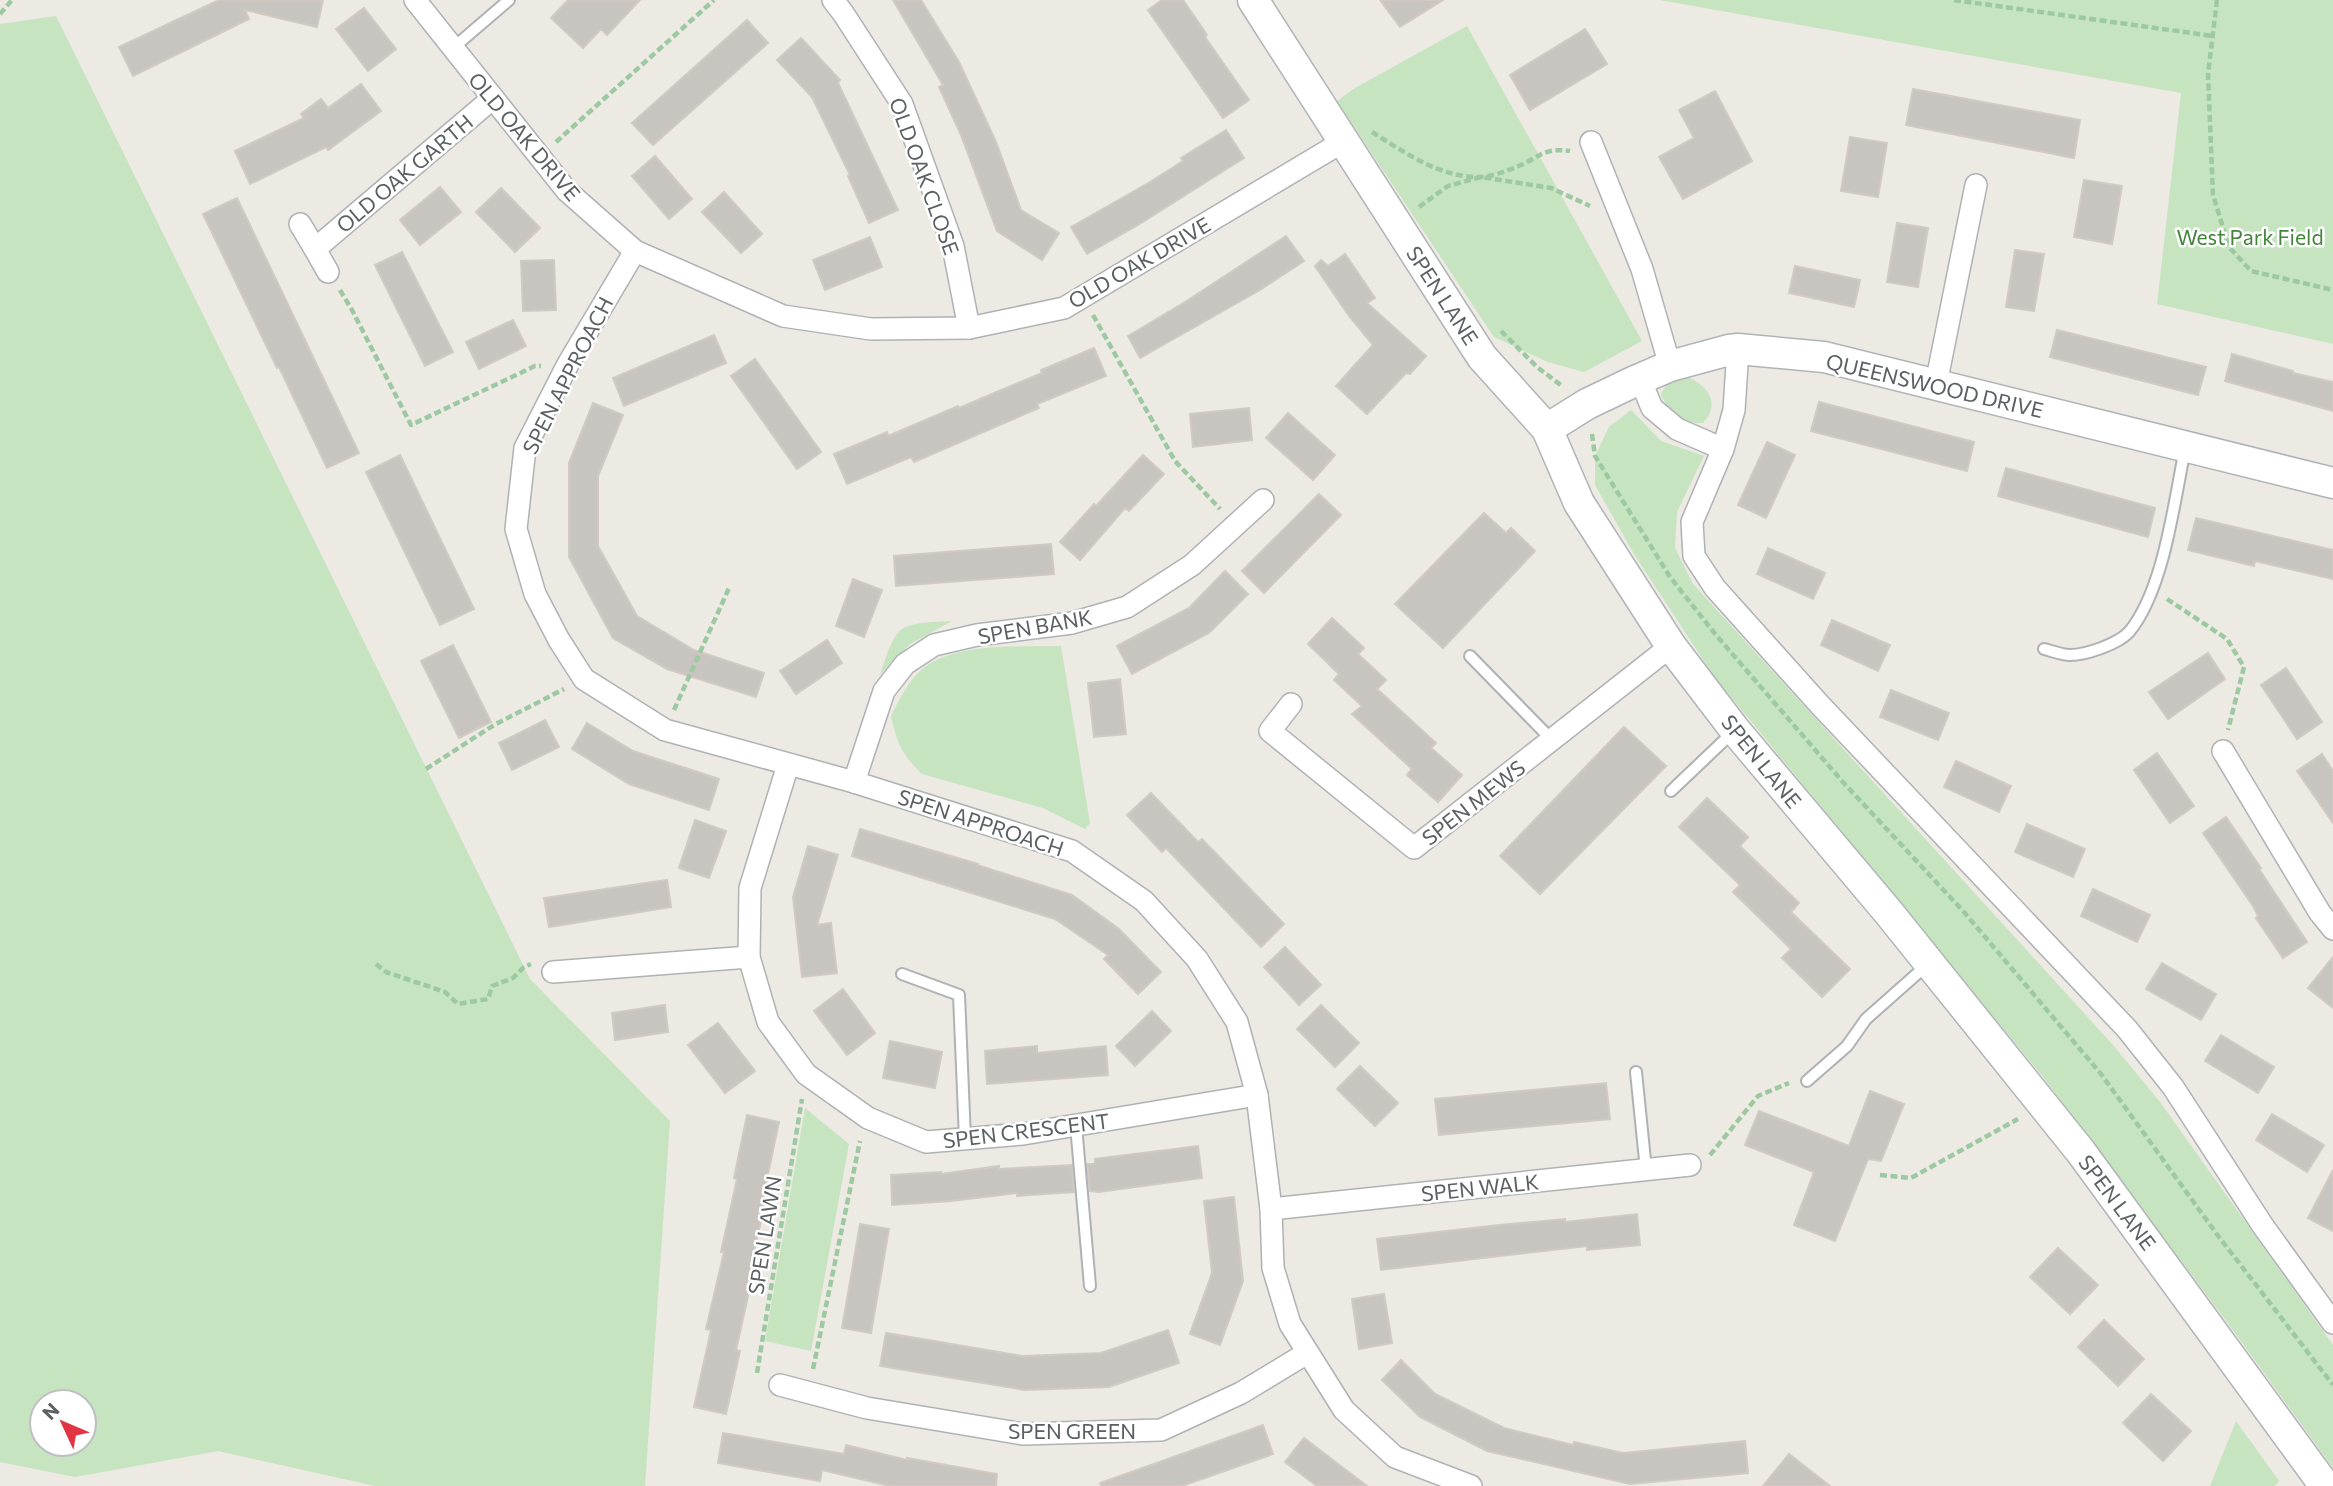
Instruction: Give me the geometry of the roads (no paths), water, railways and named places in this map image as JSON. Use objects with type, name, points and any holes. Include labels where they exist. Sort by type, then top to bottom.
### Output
[{"type":"street","name":"OLD OAK DRIVE","points":[[415,0],[567,191],[635,251],[783,316],[871,329],[969,328],[1063,307],[1356,135]]},
{"type":"street","name":"OLD OAK CLOSE","points":[[833,0],[902,104],[953,246],[969,328]]},
{"type":"street","name":"SPEN LANE","points":[[1253,0],[1356,135],[1482,357],[1547,429],[1578,503],[1671,646],[1735,730],[1929,963],[2081,1152],[2325,1486]]},
{"type":"street","name":"OLD OAK GARTH","points":[[315,249],[493,98]]},
{"type":"street","points":[[1583,147],[1626,229],[1642,269],[1670,366]]},
{"type":"street","points":[[1936,384],[1976,185]]},
{"type":"street","name":"OLD OAK GARTH","points":[[300,224],[328,272]]},
{"type":"street","name":"SPEN APPROACH","points":[[635,251],[568,364],[525,447],[516,529],[535,594],[559,640],[584,679],[665,730],[854,782],[1072,851],[1144,901],[1197,959],[1237,1022],[1256,1095],[1271,1209],[1273,1268],[1290,1324],[1344,1410],[1395,1457],[1471,1486]]},
{"type":"street","name":"QUEENSWOOD DRIVE","points":[[1547,429],[1587,404],[1670,366],[1738,349],[1824,357],[2333,483]]},
{"type":"street","points":[[1738,349],[1734,410],[1723,449],[1692,523],[1694,556],[1716,588],[1819,705],[2127,1029],[2173,1087],[2263,1226],[2333,1323]]},
{"type":"street","points":[[1640,379],[1652,408],[1677,429],[1723,449]]},
{"type":"street","name":"SPEN BANK","points":[[854,782],[884,691],[905,664],[934,645],[977,635],[1072,623],[1127,607],[1192,565],[1263,500]]},
{"type":"street","name":"SPEN MEWS","points":[[1291,704],[1270,731],[1414,848],[1671,646]]},
{"type":"street","points":[[2223,751],[2320,913],[2333,929]]},
{"type":"street","name":"SPEN CRESCENT","points":[[788,765],[750,888],[749,957],[768,1022],[806,1074],[865,1116],[926,1142],[1023,1134],[1256,1095]]},
{"type":"street","points":[[554,972],[749,957]]},
{"type":"street","name":"SPEN WALK","points":[[1271,1209],[1690,1165]]},
{"type":"street","name":"SPEN GREEN","points":[[780,1385],[904,1416],[1023,1434],[1161,1430],[1241,1393],[1307,1353]]},
{"type":"lane","points":[[453,48],[509,0]]},
{"type":"lane","points":[[2044,649],[2069,655],[2100,649],[2127,634],[2150,597],[2186,446]]},
{"type":"lane","points":[[1470,656],[1552,740]]},
{"type":"lane","points":[[1671,791],[1735,730]]},
{"type":"lane","points":[[1807,1081],[1847,1046],[1866,1019],[1929,963]]},
{"type":"lane","points":[[902,974],[959,995],[965,1139]]},
{"type":"lane","points":[[1636,1072],[1646,1170]]},
{"type":"lane","points":[[1076,1125],[1090,1286]]},
{"type":"park label","name":"West Park Field","points":[[2250,236]]}]
